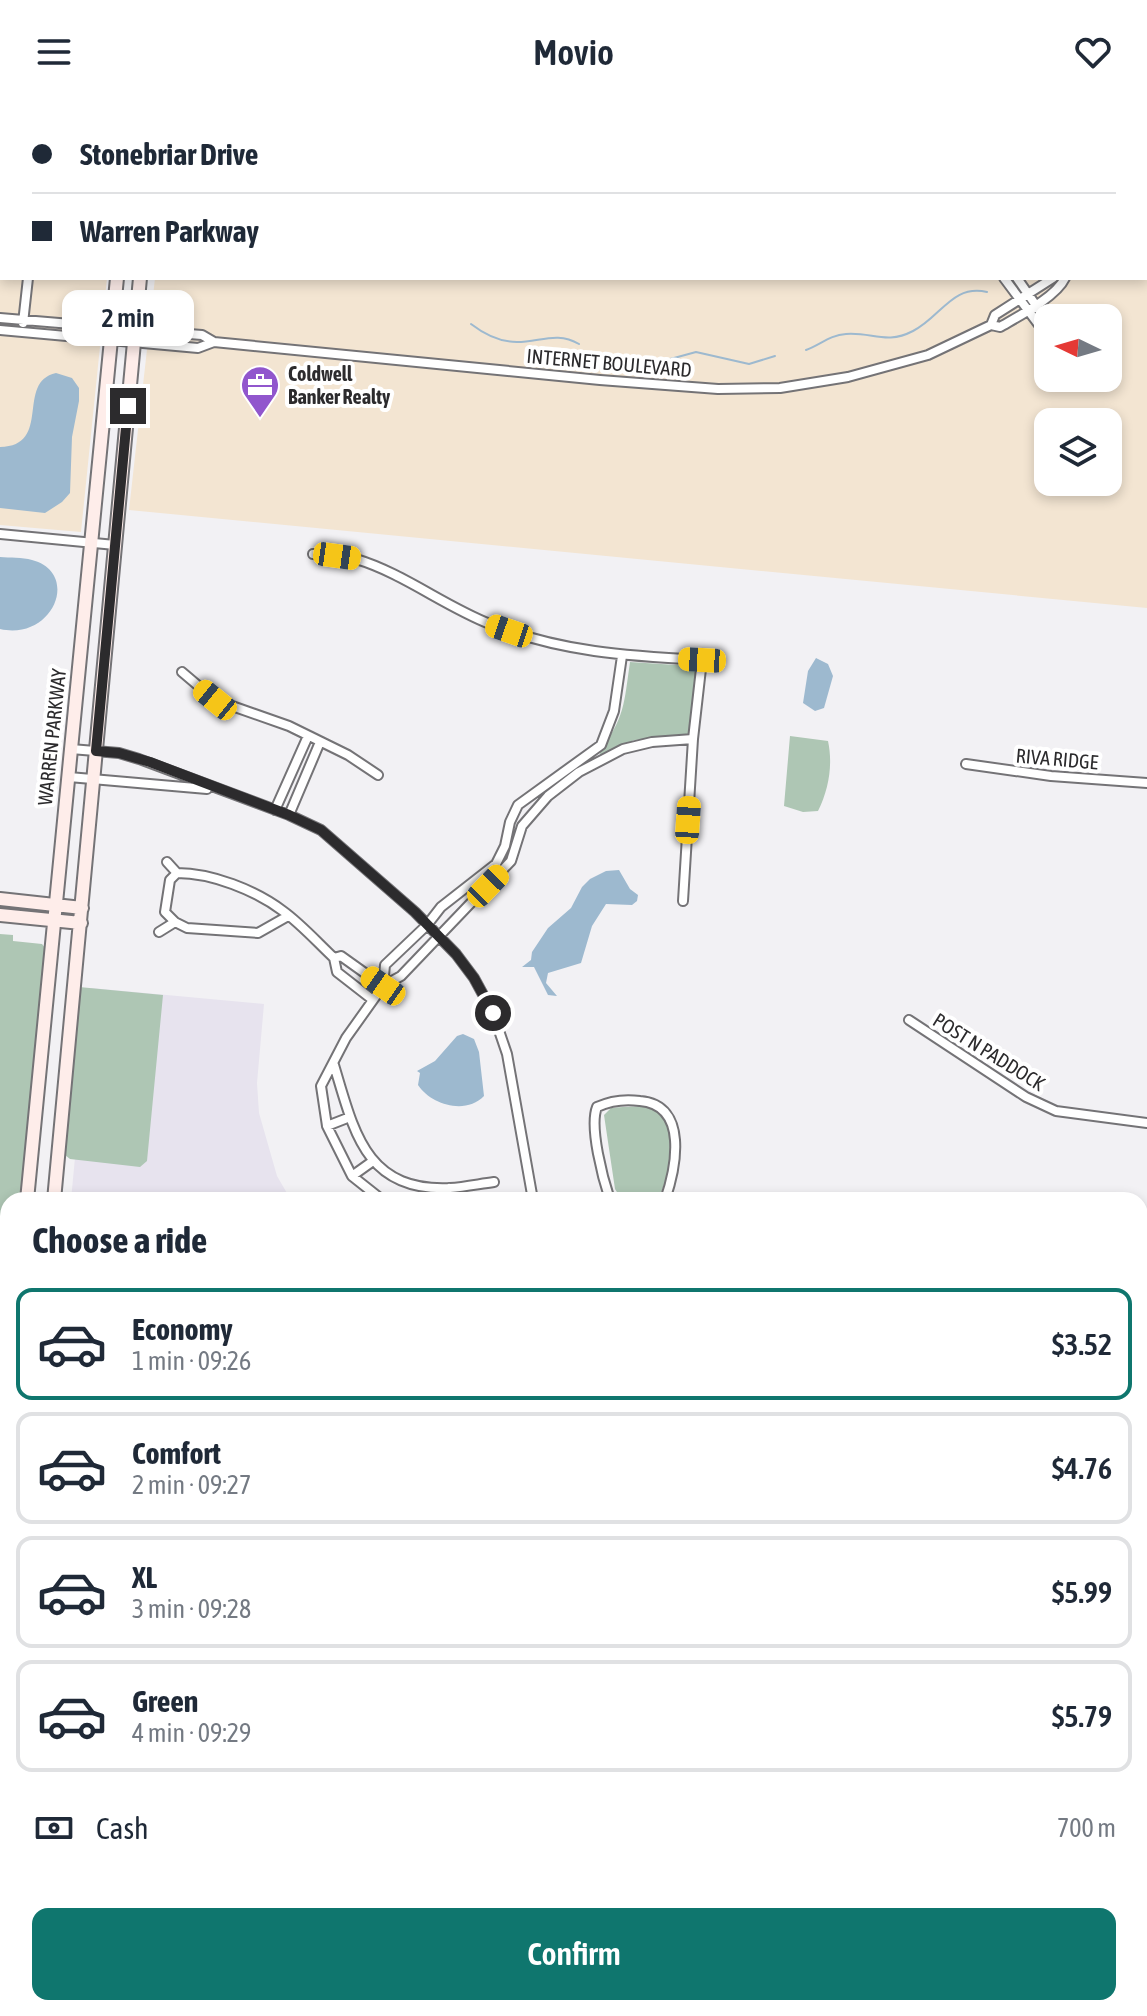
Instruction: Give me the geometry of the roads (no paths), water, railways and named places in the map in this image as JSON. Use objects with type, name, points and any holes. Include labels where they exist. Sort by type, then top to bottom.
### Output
[{"type":"main road","name":"WARREN PARKWAY","points":[[28,1192],[117,280]]},
{"type":"main road","points":[[55,1192],[140,280]]},
{"type":"main road","points":[[0,899],[82,908]]},
{"type":"main road","points":[[0,915],[81,923]]},
{"type":"main road","points":[[31,1163],[58,1162]]},
{"type":"street","points":[[22,332],[28,280]]},
{"type":"street","points":[[1006,280],[1034,313]]},
{"type":"street","points":[[1018,280],[1024,298]]},
{"type":"street","name":"INTERNET BOULEVARD","points":[[991,325],[995,315],[1050,280]]},
{"type":"street","name":"INTERNET BOULEVARD","points":[[134,337],[202,335],[214,342],[600,380],[718,389],[780,388],[848,377],[928,355],[991,325],[1000,327],[1061,286],[1064,280]]},
{"type":"street","points":[[1031,308],[1034,311]]},
{"type":"street","points":[[0,318],[112,334]]},
{"type":"street","points":[[0,330],[112,334]]},
{"type":"street","name":"INTERNET BOULEVARD","points":[[112,334],[198,348],[214,342]]},
{"type":"street","points":[[0,534],[115,545]]},
{"type":"street","points":[[313,554],[356,559],[384,570],[464,613],[524,636],[622,656],[702,660],[693,739],[683,901]]},
{"type":"street","points":[[383,986],[385,965],[427,925],[441,907],[496,864],[518,805],[601,745],[616,700],[622,656]]},
{"type":"street","points":[[182,672],[215,700],[289,726],[348,755],[378,775]]},
{"type":"street","points":[[275,810],[308,736]]},
{"type":"street","points":[[372,1192],[352,1176],[327,1126],[321,1086],[346,1038],[383,986],[401,976],[511,861],[522,826],[548,796],[579,772],[623,749],[652,742],[693,739]]},
{"type":"street","points":[[289,815],[320,742]]},
{"type":"street","points":[[71,749],[119,753],[154,763],[321,830],[427,925],[474,978],[493,1013],[507,1054],[532,1192]]},
{"type":"street","points":[[149,783],[154,763]]},
{"type":"street","name":"RIVA RIDGE","points":[[966,764],[1051,776],[1147,783]]},
{"type":"street","points":[[69,777],[217,790]]},
{"type":"street","points":[[167,862],[177,873]]},
{"type":"street","points":[[288,916],[258,933],[187,928],[165,912],[170,880],[177,873],[194,873],[230,883],[288,916],[334,958],[337,972],[373,1000]]},
{"type":"street","points":[[159,932],[175,922]]},
{"type":"street","points":[[334,958],[341,956],[383,986]]},
{"type":"street","name":"POST N PADDOCK","points":[[909,1020],[1026,1097],[1056,1111],[1147,1123]]},
{"type":"street","points":[[334,1065],[350,1117],[368,1157],[386,1175],[414,1184],[449,1188],[494,1182]]},
{"type":"street","points":[[608,1192],[594,1114],[601,1105],[630,1100],[651,1102],[660,1107],[674,1127],[675,1147],[667,1192]]},
{"type":"street","points":[[327,1126],[350,1117]]},
{"type":"street","points":[[352,1176],[373,1161]]},
{"type":"street","points":[[444,1192],[449,1188]]},
{"type":"water","points":[[56,373],[72,378],[79,388],[72,437],[70,493],[45,513],[0,508],[0,447],[16,444],[25,436],[30,426],[37,388],[44,379]]},
{"type":"water","points":[[0,557],[32,560],[47,567],[55,578],[57,591],[54,604],[46,616],[34,625],[19,630],[0,629]]},
{"type":"water","points":[[816,658],[828,664],[833,676],[824,708],[815,711],[803,703],[808,671]]},
{"type":"water","points":[[619,870],[630,889],[638,895],[637,901],[632,905],[606,904],[592,926],[581,963],[548,973],[546,983],[557,996],[548,995],[534,967],[522,967],[531,960],[532,952],[548,928],[571,908],[590,879],[606,871]]},
{"type":"water","points":[[463,1034],[474,1039],[479,1052],[484,1096],[468,1105],[449,1105],[424,1092],[418,1085],[420,1073],[417,1071],[435,1061],[457,1036]]},
{"type":"waterway","points":[[806,350],[840,335],[887,338],[903,335],[923,325],[956,297],[975,291],[987,292]]},
{"type":"waterway","points":[[471,324],[504,341],[563,338],[579,344]]},
{"type":"waterway","points":[[603,358],[652,364],[696,352],[749,364],[775,356]]},
{"type":"place","name":"Coldwell Banker Realty","points":[[260,419]]}]
